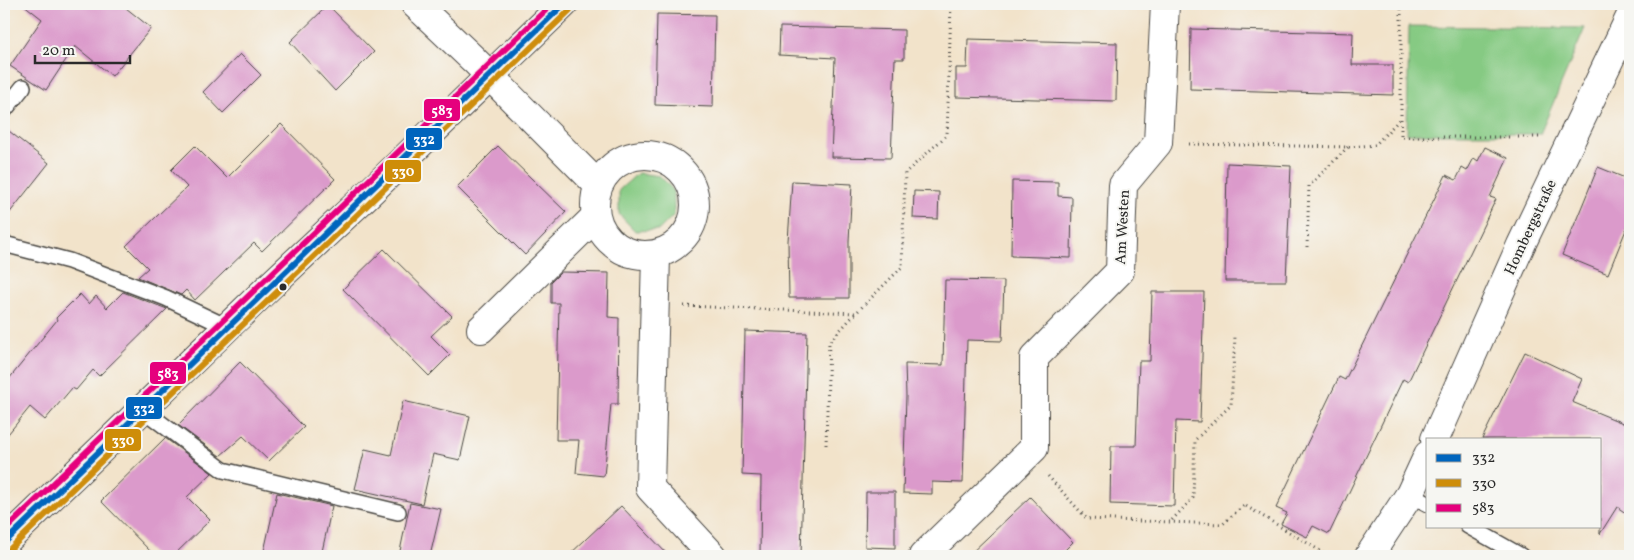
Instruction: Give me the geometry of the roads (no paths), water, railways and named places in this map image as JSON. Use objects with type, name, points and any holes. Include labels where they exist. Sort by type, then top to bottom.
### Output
[{"type":"street","points":[[415,4],[598,185]]},
{"type":"street","points":[[4,543],[227,327],[366,197],[564,4]]},
{"type":"street","name":"Am Westen","points":[[923,556],[1034,448],[1034,358],[1120,271],[1123,185],[1158,143],[1165,4]]},
{"type":"street","name":"Hombergstraße","points":[[1435,438],[1521,246],[1630,17]]},
{"type":"street","points":[[644,153],[673,162],[692,185],[695,214],[682,240],[656,255],[630,254],[607,240],[595,217],[598,185],[616,162],[644,153]]},
{"type":"street","points":[[481,329],[595,217]]},
{"type":"street","points":[[656,255],[650,488],[713,556]]},
{"type":"street","points":[[1369,556],[1419,499],[1426,464]]},
{"type":"lane","points":[[4,111],[23,87]]},
{"type":"lane","points":[[4,244],[69,261],[166,298],[227,327]]},
{"type":"lane","points":[[142,409],[223,470],[398,512]]},
{"type":"lane","points":[[1472,528],[1521,556]]}]
